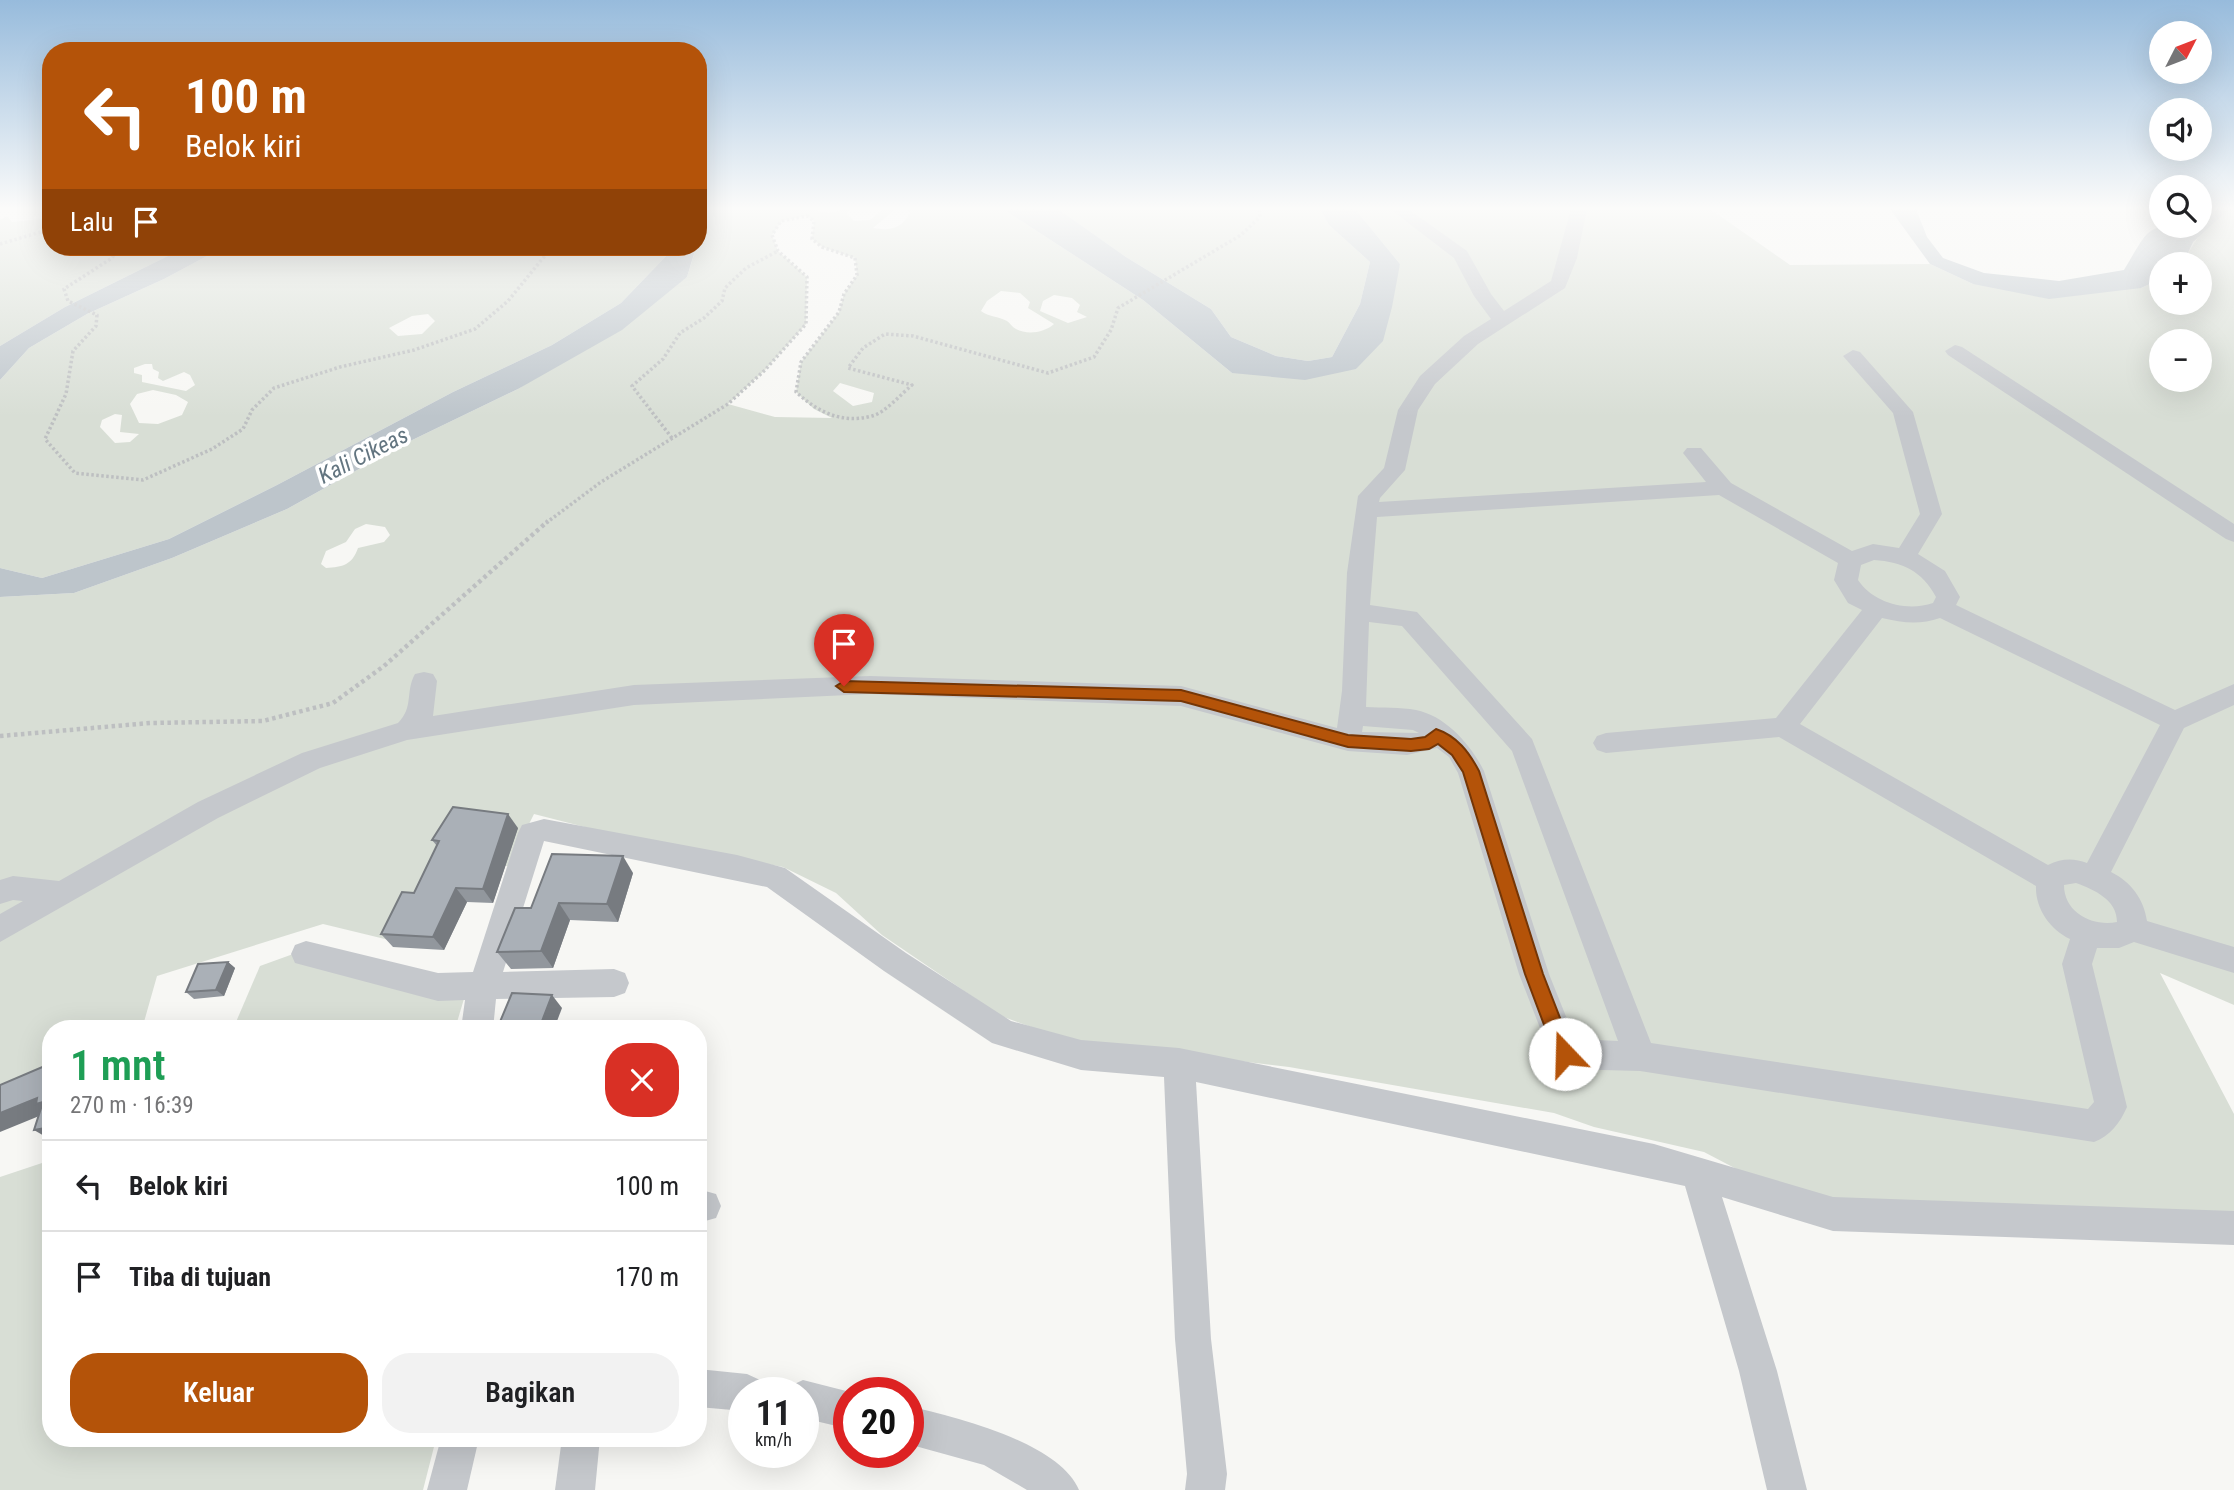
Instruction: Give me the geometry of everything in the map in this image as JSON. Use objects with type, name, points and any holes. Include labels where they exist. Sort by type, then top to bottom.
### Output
[{"type":"street","points":[[1474,279],[1501,319]]},
{"type":"street","points":[[1350,729],[1366,510],[1369,495],[1394,470],[1408,410],[1427,380],[1471,340],[1501,319],[1536,301],[1559,284],[1561,279]]},
{"type":"street","points":[[1955,351],[2234,534]]},
{"type":"street","points":[[1853,356],[1903,412],[1931,514],[1905,557]]},
{"type":"street","points":[[1694,453],[1723,488],[1850,559]]},
{"type":"street","points":[[1366,510],[1723,488]]},
{"type":"street","points":[[1873,552],[1905,557],[1929,570],[1945,587],[1947,599],[1942,609],[1931,615],[1895,615],[1877,608],[1852,589],[1846,578],[1845,568],[1850,559],[1873,552]]},
{"type":"street","points":[[1783,727],[1877,608]]},
{"type":"street","points":[[1942,609],[2175,721]]},
{"type":"street","points":[[1358,612],[1409,618],[1523,746],[1640,1056]]},
{"type":"street","points":[[407,730],[420,717],[424,681]]},
{"type":"street","points":[[0,929],[208,810],[311,760],[407,730],[634,695],[870,685],[1181,696],[1350,729],[1411,745],[1429,743],[1436,735],[1458,750],[1471,771],[1534,974],[1565,1054],[1640,1056],[2094,1126],[2111,1107],[2077,964],[2087,933]]},
{"type":"street","points":[[2095,876],[2175,721],[2234,694]]},
{"type":"street","points":[[1606,743],[1783,727],[2050,880]]},
{"type":"street","points":[[478,1020],[482,987],[497,951],[532,833],[544,830],[737,867],[775,877],[895,962],[1003,1033],[1081,1055],[1179,1063],[1698,1172],[1833,1214],[2234,1228]]},
{"type":"street","points":[[2133,929],[2134,915],[2127,901],[2113,887],[2095,876],[2060,872],[2050,880],[2047,892],[2053,907],[2067,922],[2087,933],[2106,938],[2122,936],[2133,929],[2234,960]]},
{"type":"street","points":[[0,892],[13,888],[61,892]]},
{"type":"street","points":[[306,954],[438,987],[614,983]]},
{"type":"street","points":[[1179,1063],[1193,1339],[1207,1474],[1205,1490]]},
{"type":"street","points":[[1698,1172],[1758,1371],[1787,1490]]},
{"type":"street","points":[[707,1389],[728,1391]]},
{"type":"street","points":[[924,1429],[993,1448],[1025,1464],[1059,1490]]},
{"type":"street","points":[[447,1490],[458,1447]]},
{"type":"street","points":[[575,1490],[580,1447]]},
{"type":"path","points":[[80,279],[64,289],[68,301],[97,315],[96,326],[73,351],[66,394],[45,439],[75,473],[144,480],[212,449],[243,429],[252,411],[274,388],[340,367],[414,350],[475,329],[508,301],[526,279]]},
{"type":"path","points":[[672,438],[632,386],[663,359],[680,333],[704,318],[722,301],[725,288],[735,279]]},
{"type":"path","points":[[0,736],[150,723],[264,721],[333,704],[384,666],[531,534],[601,482],[728,404],[765,370],[806,324],[807,279]]},
{"type":"path","points":[[855,279],[844,294],[839,312],[801,362],[796,391],[814,408],[835,418],[874,416],[912,385],[848,368],[863,348],[885,334],[913,336],[1048,373],[1094,357],[1111,330],[1118,308],[1169,279]]},
{"type":"shaded area","points":[[0,279],[122,279],[65,307],[0,346]]},
{"type":"shaded area","points":[[165,279],[644,279],[621,303],[552,345],[453,392],[169,539],[42,578],[0,568],[0,380],[29,348],[87,314]],"holes":[[[428,314],[435,321],[422,334],[398,336],[389,328],[412,316]],[[152,364],[153,369],[159,372],[158,378],[163,381],[184,372],[190,375],[195,385],[186,391],[142,382],[142,375],[134,373],[134,368]],[[153,390],[176,395],[188,402],[182,415],[158,424],[139,423],[130,404],[137,394]],[[115,414],[122,415],[120,432],[139,434],[130,442],[115,443],[100,427],[102,420]]]},
{"type":"shaded area","points":[[685,279],[807,279],[806,324],[765,370],[728,404],[775,417],[832,418],[814,409],[796,392],[801,362],[839,312],[844,294],[855,279],[1110,279],[1143,300],[1232,373],[1356,369],[1394,279],[1961,279],[1973,284],[2141,288],[2149,284],[2149,315],[2212,315],[2212,279],[2234,279],[2234,1005],[2160,973],[2234,1114],[2234,1218],[1788,1196],[1704,1152],[1594,1127],[1554,1113],[1289,1067],[1067,1040],[1001,1016],[882,935],[836,893],[783,867],[612,834],[534,814],[508,866],[441,864],[389,940],[323,924],[157,976],[145,1020],[42,1020],[42,1081],[0,1097],[0,597],[74,593],[172,558],[287,509],[404,444],[518,389]],"holes":[[[1001,291],[1020,293],[1030,302],[1028,308],[1054,324],[1040,331],[1025,332],[1016,329],[1004,319],[981,311],[987,301]],[[1054,295],[1072,298],[1080,305],[1077,312],[1087,317],[1068,323],[1040,311],[1043,301]],[[840,383],[874,393],[872,402],[853,406],[833,391]],[[366,524],[385,527],[390,535],[384,542],[358,548],[346,564],[326,568],[321,564],[326,551],[346,542],[355,529]]]},
{"type":"shaded area","points":[[1161,279],[1366,279],[1360,304],[1332,357],[1308,361],[1276,356],[1231,337],[1211,309]]},
{"type":"shaded area","points":[[318,945],[469,982],[458,1020],[237,1020],[260,966]]},
{"type":"shaded area","points":[[42,1163],[42,1447],[434,1447],[423,1490],[0,1490],[0,1177]]},
{"type":"water","points":[[122,279],[165,279],[87,314],[29,348],[0,380],[0,346],[65,307]]},
{"type":"water","name":"Kali Cikeas","points":[[644,279],[685,279],[622,330],[518,389],[404,444],[287,509],[172,558],[74,593],[0,597],[0,568],[42,578],[169,539],[453,392],[552,345],[621,303]]},
{"type":"water","points":[[1110,279],[1161,279],[1211,309],[1231,337],[1276,356],[1308,361],[1332,357],[1360,304],[1366,279],[1397,279],[1383,341],[1356,369],[1305,380],[1232,373],[1143,300]]},
{"type":"water","points":[[1961,279],[2059,281],[2149,279],[2149,284],[2141,288],[2049,299],[1973,284]]},
{"type":"building","points":[[453,807],[508,814],[483,889],[456,888],[433,937],[381,934],[402,892],[414,893],[439,841],[432,840]]},
{"type":"building","points":[[552,854],[623,856],[607,904],[559,903],[541,951],[497,952],[515,908],[531,908]]},
{"type":"building","points":[[228,962],[216,990],[186,992],[198,964]]},
{"type":"building","points":[[512,993],[552,995],[542,1020],[501,1020]]},
{"type":"building","points":[[42,1067],[42,1102],[36,1104],[37,1098],[0,1113],[0,1085]]},
{"type":"building","points":[[42,1105],[42,1129],[34,1130]]},
{"type":"route","points":[[844,686],[1181,696],[1348,741],[1411,745],[1429,743],[1436,735],[1448,741],[1458,750],[1471,771],[1534,974],[1565,1054]]}]
